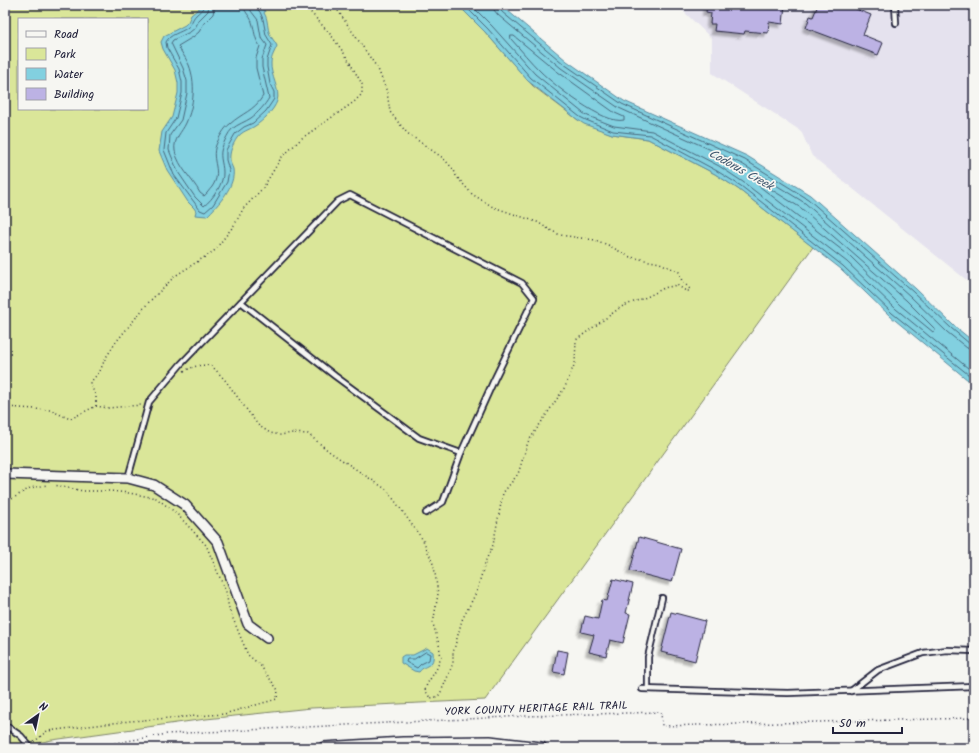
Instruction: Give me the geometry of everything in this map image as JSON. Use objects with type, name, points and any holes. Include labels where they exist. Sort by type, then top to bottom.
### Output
[{"type":"street","points":[[5,474],[128,478],[154,485],[185,505],[218,542],[248,624],[267,638]]},
{"type":"street","points":[[324,748],[403,743],[490,742],[541,748]]},
{"type":"lane","points":[[895,5],[896,23]]},
{"type":"lane","points":[[128,478],[149,402],[181,364],[338,202],[350,195],[522,283],[534,298],[494,380],[461,453],[443,502],[426,513]]},
{"type":"lane","points":[[241,302],[419,438],[461,453]]},
{"type":"lane","points":[[648,689],[648,657],[662,598]]},
{"type":"lane","points":[[852,691],[878,670],[922,653],[947,650],[974,651]]},
{"type":"lane","points":[[642,689],[788,693],[974,686]]},
{"type":"lane","points":[[5,725],[21,736],[31,748]]},
{"type":"path","points":[[96,406],[96,397],[90,383],[100,371],[105,359],[116,342],[148,303],[175,276],[214,250],[235,224],[243,208],[263,188],[281,158],[302,138],[354,102],[362,94],[362,84],[346,56],[331,35],[304,5]]},
{"type":"path","points":[[182,373],[194,366],[212,366],[225,380],[258,425],[270,433],[280,435],[293,433],[308,434],[330,452],[387,490],[423,540],[434,566],[438,594],[433,624],[439,644],[441,658],[425,690],[430,698],[437,697],[440,694],[448,676],[462,620],[476,592],[486,560],[493,545],[502,493],[518,474],[528,442],[565,387],[575,363],[576,340],[621,307],[677,285],[686,291],[689,291],[690,289],[682,281],[679,272],[660,262],[630,257],[595,240],[560,234],[537,222],[493,208],[472,194],[443,158],[407,133],[390,112],[387,92],[378,69],[334,5]]},
{"type":"path","points":[[5,407],[50,410],[70,419],[96,406],[108,408],[139,406],[149,402]]},
{"type":"path","points":[[5,503],[30,488],[50,485],[83,491],[129,492],[156,498],[175,512],[206,545],[226,592],[229,609],[248,655],[260,665],[278,690],[277,699],[224,714],[130,721],[47,731],[34,742]]},
{"type":"path","name":"YORK COUNTY HERITAGE RAIL TRAIL","points":[[87,748],[167,734],[526,716],[661,712],[662,726],[974,718]]},
{"type":"shaded area","points":[[677,5],[974,5],[974,286],[812,156],[801,131],[712,73],[712,39]]},
{"type":"green space","points":[[5,5],[458,5],[485,32],[533,86],[578,120],[612,134],[648,139],[715,174],[738,189],[813,247],[485,700],[311,708],[206,719],[52,740],[14,748],[5,748]]},
{"type":"water","points":[[203,5],[256,5],[265,11],[264,13],[267,20],[268,29],[277,46],[272,56],[271,68],[278,93],[277,101],[271,112],[255,126],[241,134],[236,140],[230,154],[230,161],[233,169],[232,182],[225,195],[207,216],[195,215],[196,211],[188,202],[167,170],[159,151],[162,132],[172,117],[178,93],[178,83],[175,70],[163,49],[161,42],[164,36],[185,25],[191,15]]},
{"type":"water","name":"Codorus Creek","points":[[458,5],[501,5],[567,61],[624,101],[747,156],[810,195],[916,289],[953,325],[974,342],[974,385],[890,316],[841,269],[738,189],[715,174],[648,139],[612,134],[584,124],[578,120],[528,81],[485,32]]},
{"type":"water","points":[[427,648],[433,652],[433,661],[419,672],[414,671],[401,663],[401,657],[404,655],[413,655]]},
{"type":"building","points":[[707,5],[785,5],[783,24],[769,22],[768,33],[745,31],[744,34],[714,31],[715,24],[710,24],[711,13],[706,12]]},
{"type":"building","points":[[818,5],[846,5],[871,15],[863,35],[883,43],[878,55],[806,28],[810,16],[813,17]]},
{"type":"building","points":[[639,537],[681,549],[672,582],[630,571]]},
{"type":"building","points":[[613,579],[633,584],[626,613],[630,614],[623,643],[610,640],[606,656],[589,652],[594,635],[581,632],[585,616],[598,619],[602,600],[607,601]]},
{"type":"building","points":[[671,612],[705,621],[695,661],[661,652]]},
{"type":"building","points":[[557,650],[568,652],[564,674],[553,672]]}]
